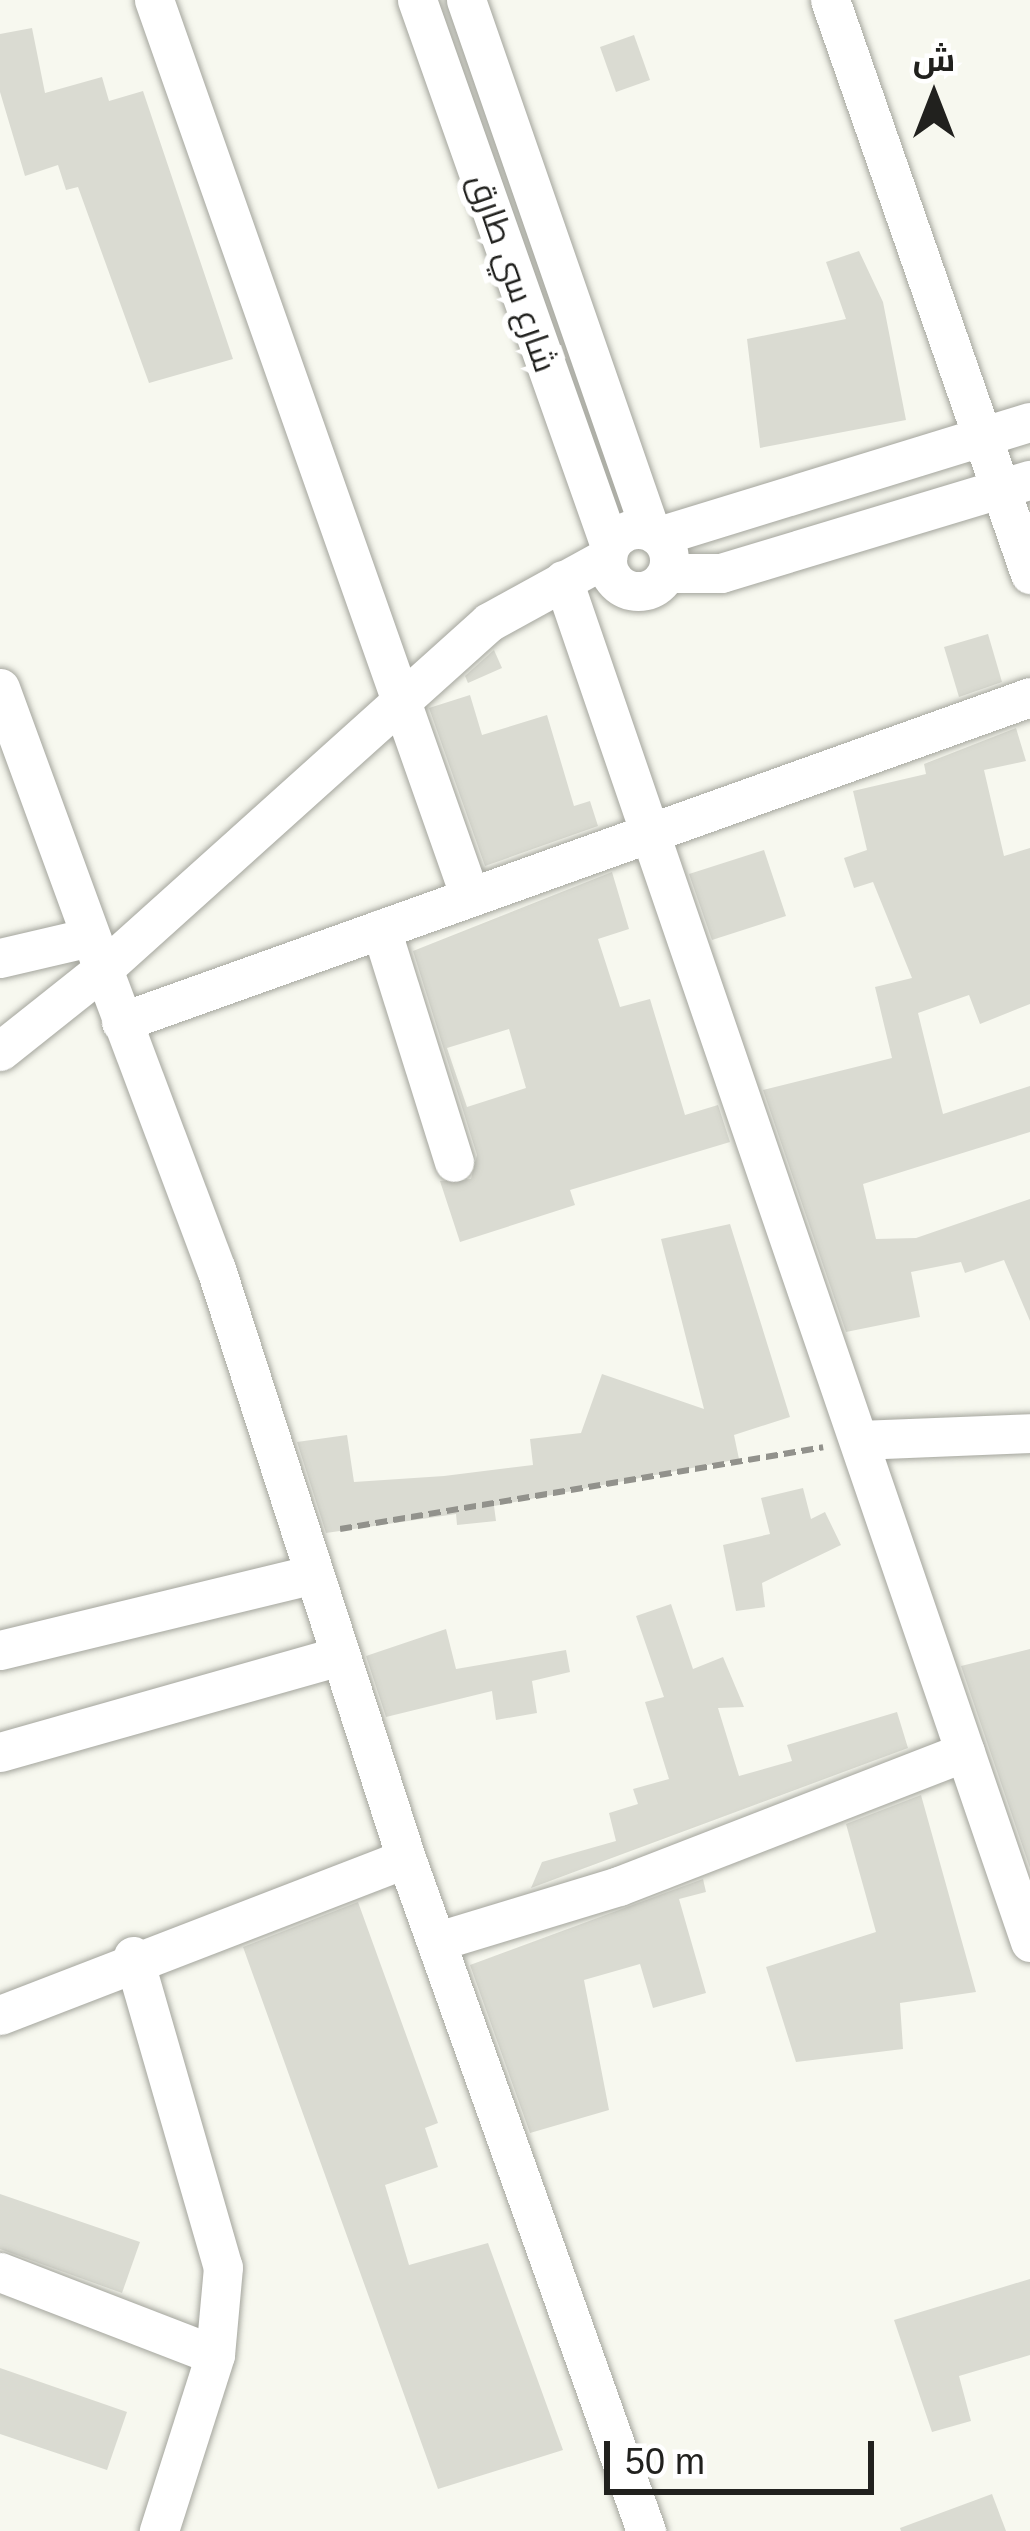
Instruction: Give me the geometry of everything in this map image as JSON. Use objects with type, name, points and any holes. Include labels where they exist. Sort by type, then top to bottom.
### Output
[{"type":"street","points":[[154,0],[470,897]]},
{"type":"street","name":"شارع سي طارق","points":[[417,0],[608,552]]},
{"type":"street","name":"شارع سي طارق","points":[[466,0],[658,546]]},
{"type":"street","points":[[830,0],[981,440],[1015,486],[1030,574]]},
{"type":"street","points":[[0,1051],[94,954],[489,622],[608,552],[658,546],[1030,422]]},
{"type":"street","points":[[658,546],[721,573],[1015,486]]},
{"type":"street","points":[[608,552],[633,591],[658,546]]},
{"type":"street","points":[[563,580],[1030,1942]]},
{"type":"street","points":[[0,688],[301,1535],[406,1858],[646,2531]]},
{"type":"street","points":[[121,1022],[1030,697]]},
{"type":"street","points":[[381,929],[454,1162]]},
{"type":"street","points":[[0,958],[94,954]]},
{"type":"street","points":[[859,1440],[1030,1433]]},
{"type":"street","points":[[0,1650],[313,1574]]},
{"type":"street","points":[[0,1752],[340,1656]]},
{"type":"street","points":[[438,1941],[619,1886],[965,1752]]},
{"type":"street","points":[[0,2015],[133,1956],[406,1858]]},
{"type":"street","points":[[133,1956],[224,2267],[214,2355],[159,2531]]},
{"type":"street","points":[[0,2272],[214,2355]]},
{"type":"path","points":[[301,1535],[859,1440]]},
{"type":"building","points":[[32,28],[45,93],[102,77],[109,101],[143,91],[233,359],[149,383],[78,187],[66,190],[58,165],[25,176],[0,92],[0,34]]},
{"type":"building","points":[[634,35],[650,80],[616,92],[600,47]]},
{"type":"building","points":[[859,251],[883,302],[906,420],[760,448],[747,339],[846,319],[826,262]]},
{"type":"building","points":[[988,634],[1002,682],[959,697],[944,647]]},
{"type":"building","points":[[494,650],[502,668],[468,683],[465,676]]},
{"type":"building","points":[[470,695],[482,735],[547,715],[574,806],[590,801],[598,826],[485,866],[429,708]]},
{"type":"building","points":[[1016,728],[1026,761],[984,770],[1004,856],[1030,848],[1030,1004],[980,1024],[969,995],[918,1013],[943,1114],[1030,1086],[1030,1132],[863,1184],[876,1239],[916,1238],[1030,1199],[1030,1321],[1004,1260],[965,1273],[961,1262],[911,1272],[920,1317],[846,1332],[763,1090],[892,1058],[875,987],[912,978],[873,882],[854,888],[844,858],[867,850],[853,791],[926,774],[924,764]]},
{"type":"building","points":[[764,850],[786,916],[712,940],[689,874]]},
{"type":"building","points":[[612,872],[629,929],[598,939],[620,1007],[650,999],[685,1115],[718,1105],[730,1142],[570,1190],[575,1205],[460,1242],[440,1181],[471,1179],[477,1155],[413,951]],"holes":[[[509,1029],[526,1088],[467,1107],[447,1048]]]},
{"type":"building","points":[[730,1224],[790,1417],[734,1435],[739,1459],[494,1506],[496,1521],[457,1525],[456,1514],[326,1533],[297,1442],[347,1435],[354,1482],[444,1476],[533,1465],[530,1439],[581,1433],[602,1374],[704,1409],[661,1239]]},
{"type":"building","points":[[803,1488],[811,1519],[825,1512],[841,1545],[762,1583],[765,1607],[736,1611],[723,1545],[770,1534],[761,1498]]},
{"type":"building","points":[[671,1604],[693,1669],[723,1657],[744,1707],[718,1708],[739,1776],[792,1761],[787,1745],[897,1712],[908,1748],[531,1888],[542,1862],[616,1841],[609,1813],[638,1804],[633,1789],[669,1779],[645,1702],[664,1697],[636,1616]]},
{"type":"building","points":[[446,1629],[456,1669],[566,1650],[570,1672],[532,1681],[537,1713],[496,1720],[492,1691],[386,1717],[366,1656]]},
{"type":"building","points":[[1030,1649],[1030,1868],[961,1666]]},
{"type":"building","points":[[921,1795],[976,1992],[900,2003],[903,2049],[796,2062],[766,1967],[876,1932],[846,1824]]},
{"type":"building","points":[[703,1879],[706,1892],[679,1899],[706,1993],[653,2008],[640,1964],[584,1980],[609,2110],[530,2133],[470,1965]]},
{"type":"building","points":[[358,1902],[438,2123],[425,2128],[438,2167],[385,2185],[409,2265],[488,2243],[563,2450],[438,2489],[243,1947]]},
{"type":"building","points":[[0,2194],[140,2242],[122,2293],[0,2249]]},
{"type":"building","points":[[1030,2279],[1030,2355],[959,2376],[971,2421],[932,2432],[894,2320]]},
{"type":"building","points":[[0,2368],[127,2412],[107,2470],[0,2434]]},
{"type":"building","points":[[992,2494],[1006,2531],[901,2531],[900,2528]]}]
